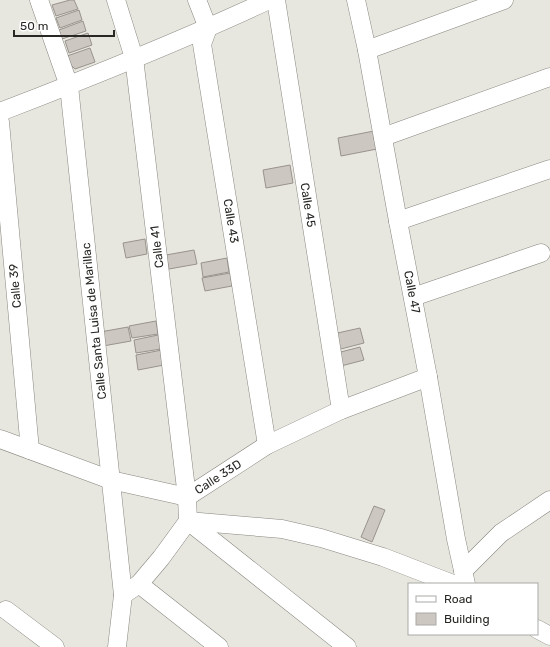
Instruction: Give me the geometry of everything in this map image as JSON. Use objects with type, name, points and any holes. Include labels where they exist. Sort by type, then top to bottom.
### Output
[{"type":"street","name":"Calle Santa Luisa de Marillac","points":[[39,0],[69,86],[123,594],[117,647]]},
{"type":"street","name":"Calle 41","points":[[116,0],[134,58],[187,497],[188,521]]},
{"type":"street","points":[[197,0],[208,28]]},
{"type":"street","points":[[0,112],[69,86],[208,28],[269,0]]},
{"type":"street","name":"Calle 45","points":[[276,0],[341,410]]},
{"type":"street","name":"Calle 47","points":[[356,0],[367,50],[428,377],[460,580]]},
{"type":"street","points":[[367,50],[504,0]]},
{"type":"street","name":"Calle 43","points":[[208,28],[202,44],[267,445]]},
{"type":"street","points":[[383,137],[550,77]]},
{"type":"street","name":"Calle 39","points":[[0,122],[30,450]]},
{"type":"street","points":[[398,221],[550,169]]},
{"type":"street","points":[[413,297],[542,253]]},
{"type":"street","name":"Calle 33D","points":[[0,439],[111,480],[187,497],[267,445],[341,410],[428,377]]},
{"type":"street","points":[[188,521],[282,529],[321,538],[460,580],[501,532],[550,500]]},
{"type":"street","points":[[123,594],[140,584],[188,521]]},
{"type":"street","points":[[188,521],[347,647]]},
{"type":"street","points":[[140,584],[219,647]]},
{"type":"street","points":[[6,610],[55,647]]},
{"type":"street","points":[[538,630],[550,636]]},
{"type":"building","points":[[74,0],[78,9],[56,16],[52,5]]},
{"type":"building","points":[[79,10],[82,20],[60,28],[56,18]]},
{"type":"building","points":[[83,21],[86,31],[62,39],[59,30]]},
{"type":"building","points":[[88,33],[92,45],[69,53],[65,41]]},
{"type":"building","points":[[90,48],[95,62],[75,69],[71,65],[67,56]]},
{"type":"building","points":[[374,131],[377,149],[341,156],[338,138]]},
{"type":"building","points":[[290,165],[293,183],[266,188],[263,170]]},
{"type":"building","points":[[145,239],[147,254],[126,258],[123,243]]},
{"type":"building","points":[[194,250],[197,264],[169,269],[166,255]]},
{"type":"building","points":[[227,258],[229,272],[203,277],[201,263]]},
{"type":"building","points":[[230,273],[232,286],[205,291],[202,278]]},
{"type":"building","points":[[156,321],[158,334],[132,338],[129,326]]},
{"type":"building","points":[[128,327],[131,341],[103,346],[100,332]]},
{"type":"building","points":[[360,328],[364,343],[337,350],[333,334]]},
{"type":"building","points":[[158,335],[161,349],[136,353],[134,340]]},
{"type":"building","points":[[360,347],[364,360],[341,366],[337,353]]},
{"type":"building","points":[[162,350],[164,365],[138,370],[136,355]]},
{"type":"building","points":[[374,506],[385,510],[372,542],[361,537]]}]
